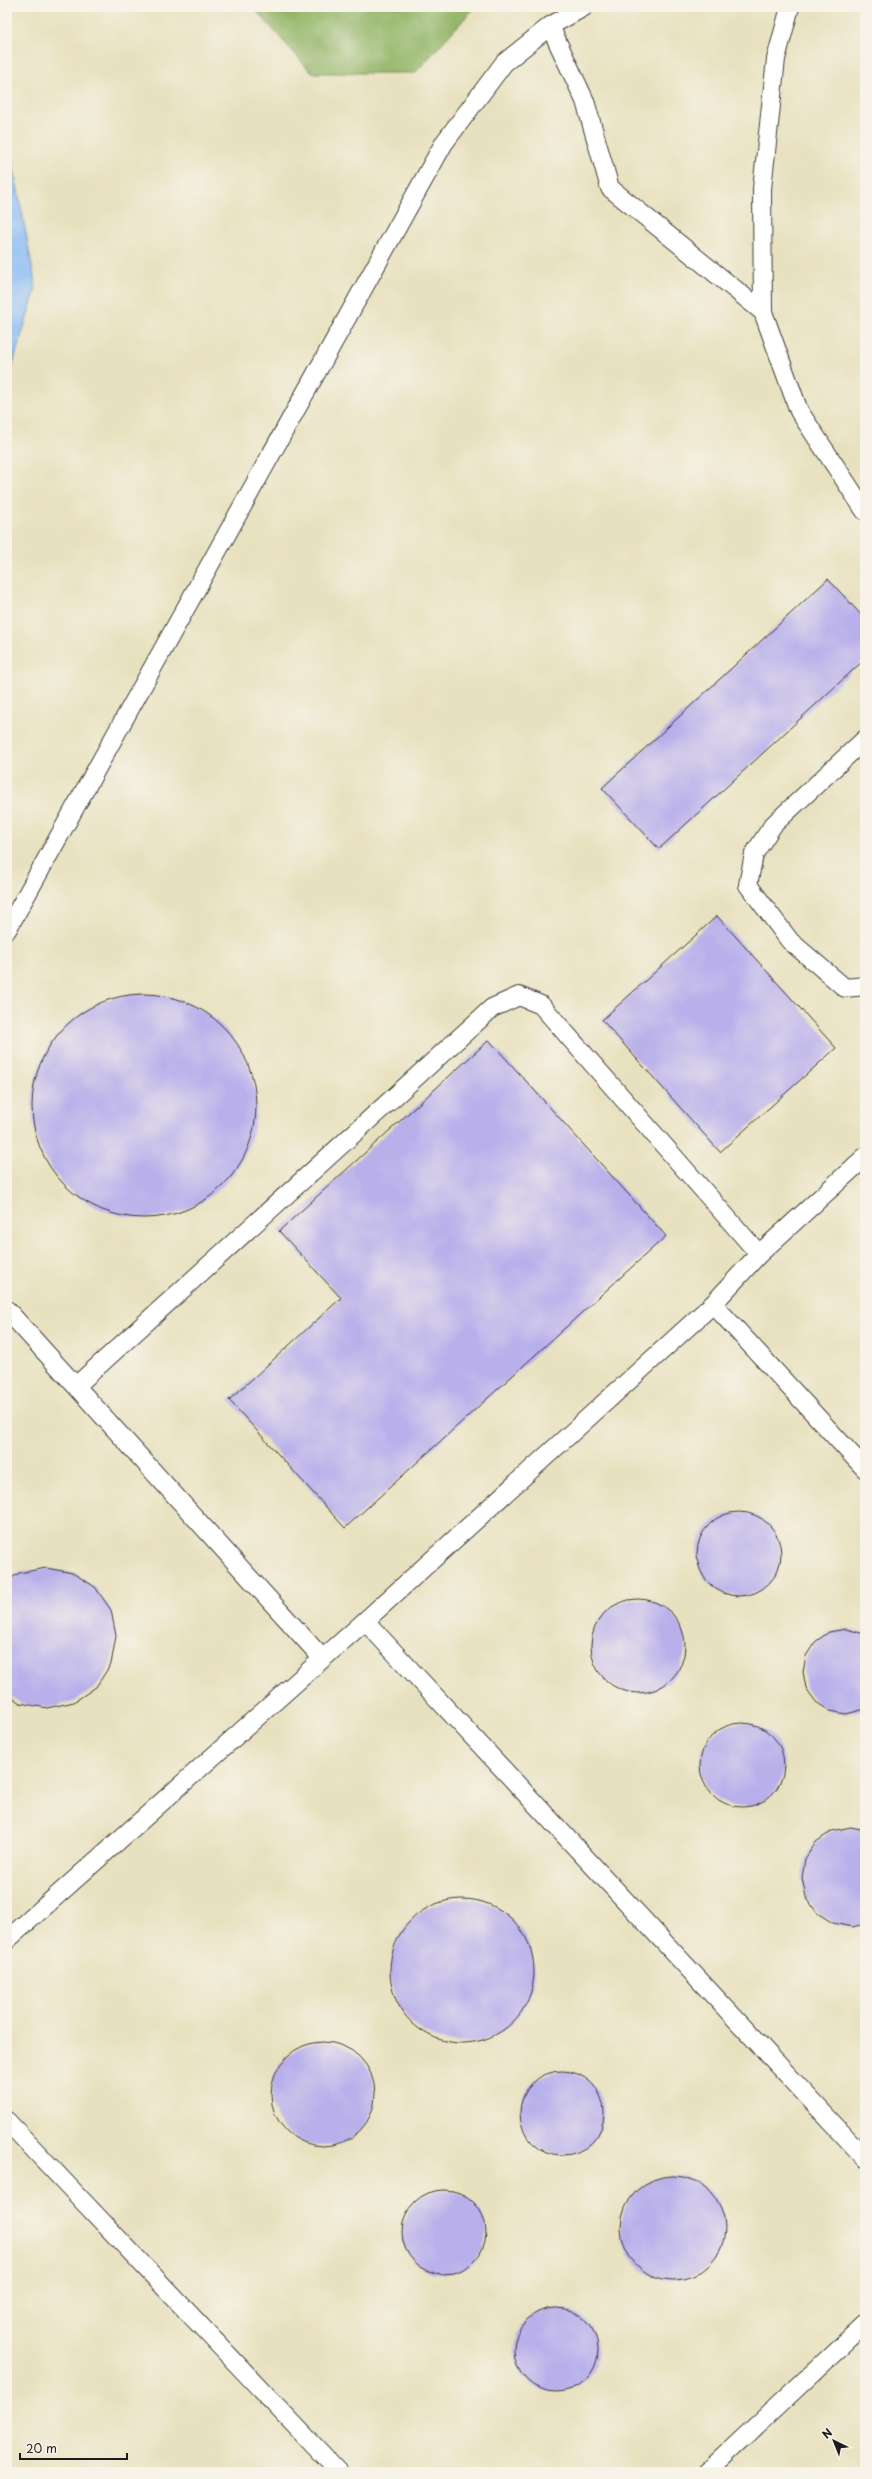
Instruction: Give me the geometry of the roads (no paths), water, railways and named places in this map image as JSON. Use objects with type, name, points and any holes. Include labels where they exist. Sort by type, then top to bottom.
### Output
[{"type":"lane","points":[[7,930],[444,143],[504,63],[550,26],[584,7]]},
{"type":"lane","points":[[790,7],[776,59],[762,189],[763,312],[799,411],[865,511]]},
{"type":"lane","points":[[550,26],[585,101],[610,188],[763,312]]},
{"type":"lane","points":[[865,739],[773,825],[754,854],[748,885],[790,941],[845,988],[865,986]]},
{"type":"lane","points":[[76,1386],[114,1354],[492,1008],[519,996],[541,1005],[760,1254]]},
{"type":"lane","points":[[7,1940],[365,1620],[713,1304],[760,1254],[865,1157]]},
{"type":"lane","points":[[713,1304],[865,1468]]},
{"type":"lane","points":[[7,1310],[322,1658]]},
{"type":"lane","points":[[365,1620],[865,2158]]},
{"type":"lane","points":[[7,2121],[339,2472]]},
{"type":"lane","points":[[708,2472],[865,2324]]},
{"type":"water","points":[[7,131],[36,288],[7,383]]}]
